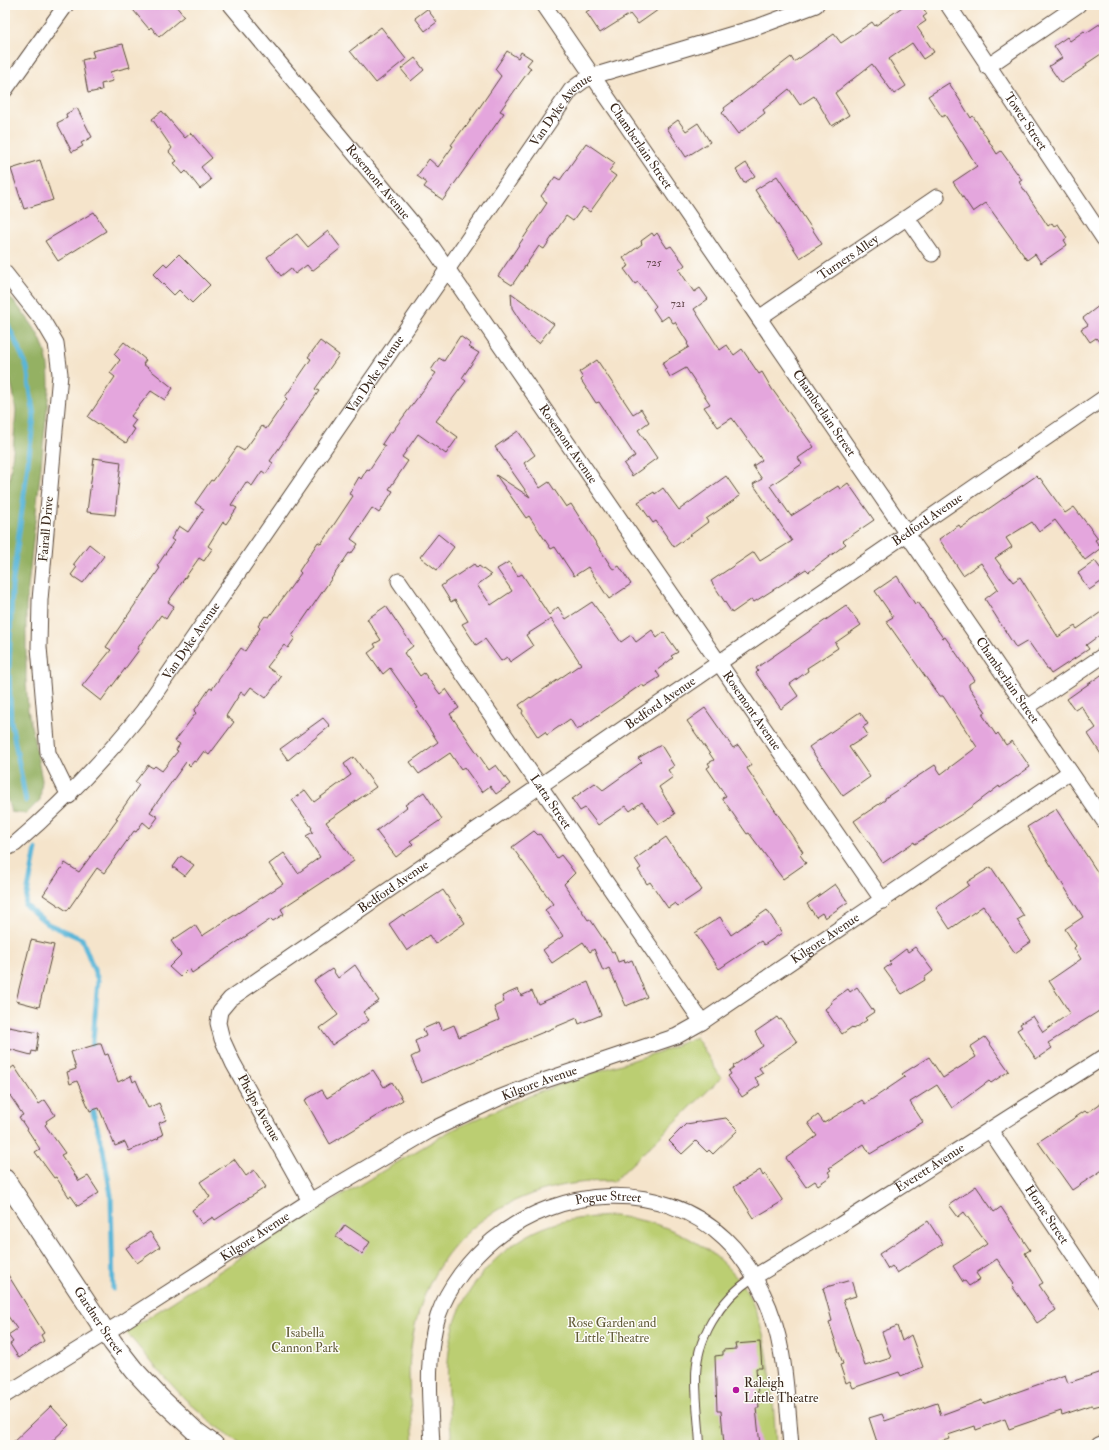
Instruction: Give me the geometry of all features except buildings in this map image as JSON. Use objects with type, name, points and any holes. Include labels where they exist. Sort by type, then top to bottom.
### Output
[{"type":"street","points":[[5,90],[66,5]]},
{"type":"street","name":"Rosemont Avenue","points":[[231,5],[433,248],[882,901]]},
{"type":"street","name":"Chamberlain Street","points":[[544,5],[907,532],[1104,822]]},
{"type":"street","name":"Van Dyke Avenue","points":[[5,849],[15,844],[69,796],[95,770],[143,711],[562,101],[575,87],[593,76],[760,26],[816,5]]},
{"type":"street","name":"Tower Street","points":[[948,5],[987,67],[1104,239]]},
{"type":"street","points":[[987,67],[1078,5]]},
{"type":"street","name":"Turners Alley","points":[[759,318],[937,197]]},
{"type":"street","points":[[907,218],[932,254]]},
{"type":"street","name":"Fairall Drive","points":[[5,274],[43,321],[56,343],[60,374],[40,600],[39,648],[48,753],[69,796]]},
{"type":"street","name":"Bedford Avenue","points":[[220,1011],[230,999],[907,532],[1104,398]]},
{"type":"street","name":"Latta Street","points":[[399,581],[702,1022]]},
{"type":"street","points":[[1026,708],[1104,655]]},
{"type":"street","name":"Kilgore Avenue","points":[[5,1395],[310,1201],[401,1146],[486,1104],[566,1072],[677,1036],[702,1022],[1070,772]]},
{"type":"street","name":"Phelps Avenue","points":[[220,1011],[218,1023],[222,1039],[310,1201]]},
{"type":"street","name":"Everett Avenue","points":[[754,1277],[990,1130],[1104,1056]]},
{"type":"street","name":"Horne Street","points":[[990,1130],[1104,1300]]},
{"type":"street","name":"Gardner Street","points":[[5,1179],[106,1332],[134,1370],[195,1431],[214,1445]]},
{"type":"street","name":"Pogue Street","points":[[432,1445],[430,1370],[438,1316],[448,1294],[460,1276],[482,1249],[505,1230],[529,1215],[576,1200],[603,1196],[631,1196],[674,1207],[714,1230],[736,1251],[754,1277],[773,1316],[783,1361],[791,1445]]},
{"type":"street","points":[[1099,1445],[1104,1443]]},
{"type":"lane","points":[[700,1445],[696,1379],[700,1351],[704,1338],[712,1321],[724,1304],[742,1285],[754,1277]]},
{"type":"green space","points":[[5,291],[25,315],[39,336],[47,359],[49,373],[49,390],[26,606],[26,679],[28,710],[42,780],[40,800],[26,814],[11,812],[5,792],[5,512],[13,452],[16,411],[13,391],[5,360]]},
{"type":"green space","name":"Isabella Cannon Park","points":[[696,1037],[721,1078],[614,1181],[575,1183],[540,1191],[507,1205],[478,1223],[453,1247],[434,1276],[419,1309],[411,1348],[409,1384],[414,1445],[243,1445],[215,1425],[185,1399],[126,1332],[274,1236],[450,1131],[524,1098],[577,1078],[662,1051]]},
{"type":"green space","name":"Rose Garden and Little Theatre","points":[[614,1216],[647,1222],[667,1228],[687,1237],[704,1247],[716,1257],[733,1273],[743,1286],[752,1302],[765,1341],[771,1384],[776,1445],[452,1445],[447,1373],[450,1344],[459,1313],[467,1296],[477,1281],[489,1266],[503,1253],[518,1241],[534,1232],[551,1225],[574,1219]]},
{"type":"waterway","points":[[5,318],[27,367],[34,417],[12,587],[9,671],[11,721],[26,801]]},
{"type":"waterway","points":[[36,849],[25,905],[48,924],[82,939],[98,980],[92,1052]]},
{"type":"waterway","points":[[91,1105],[103,1149],[111,1195],[113,1289]]},
{"type":"place","name":"Raleigh Little Theatre","points":[[736,1390]]}]
